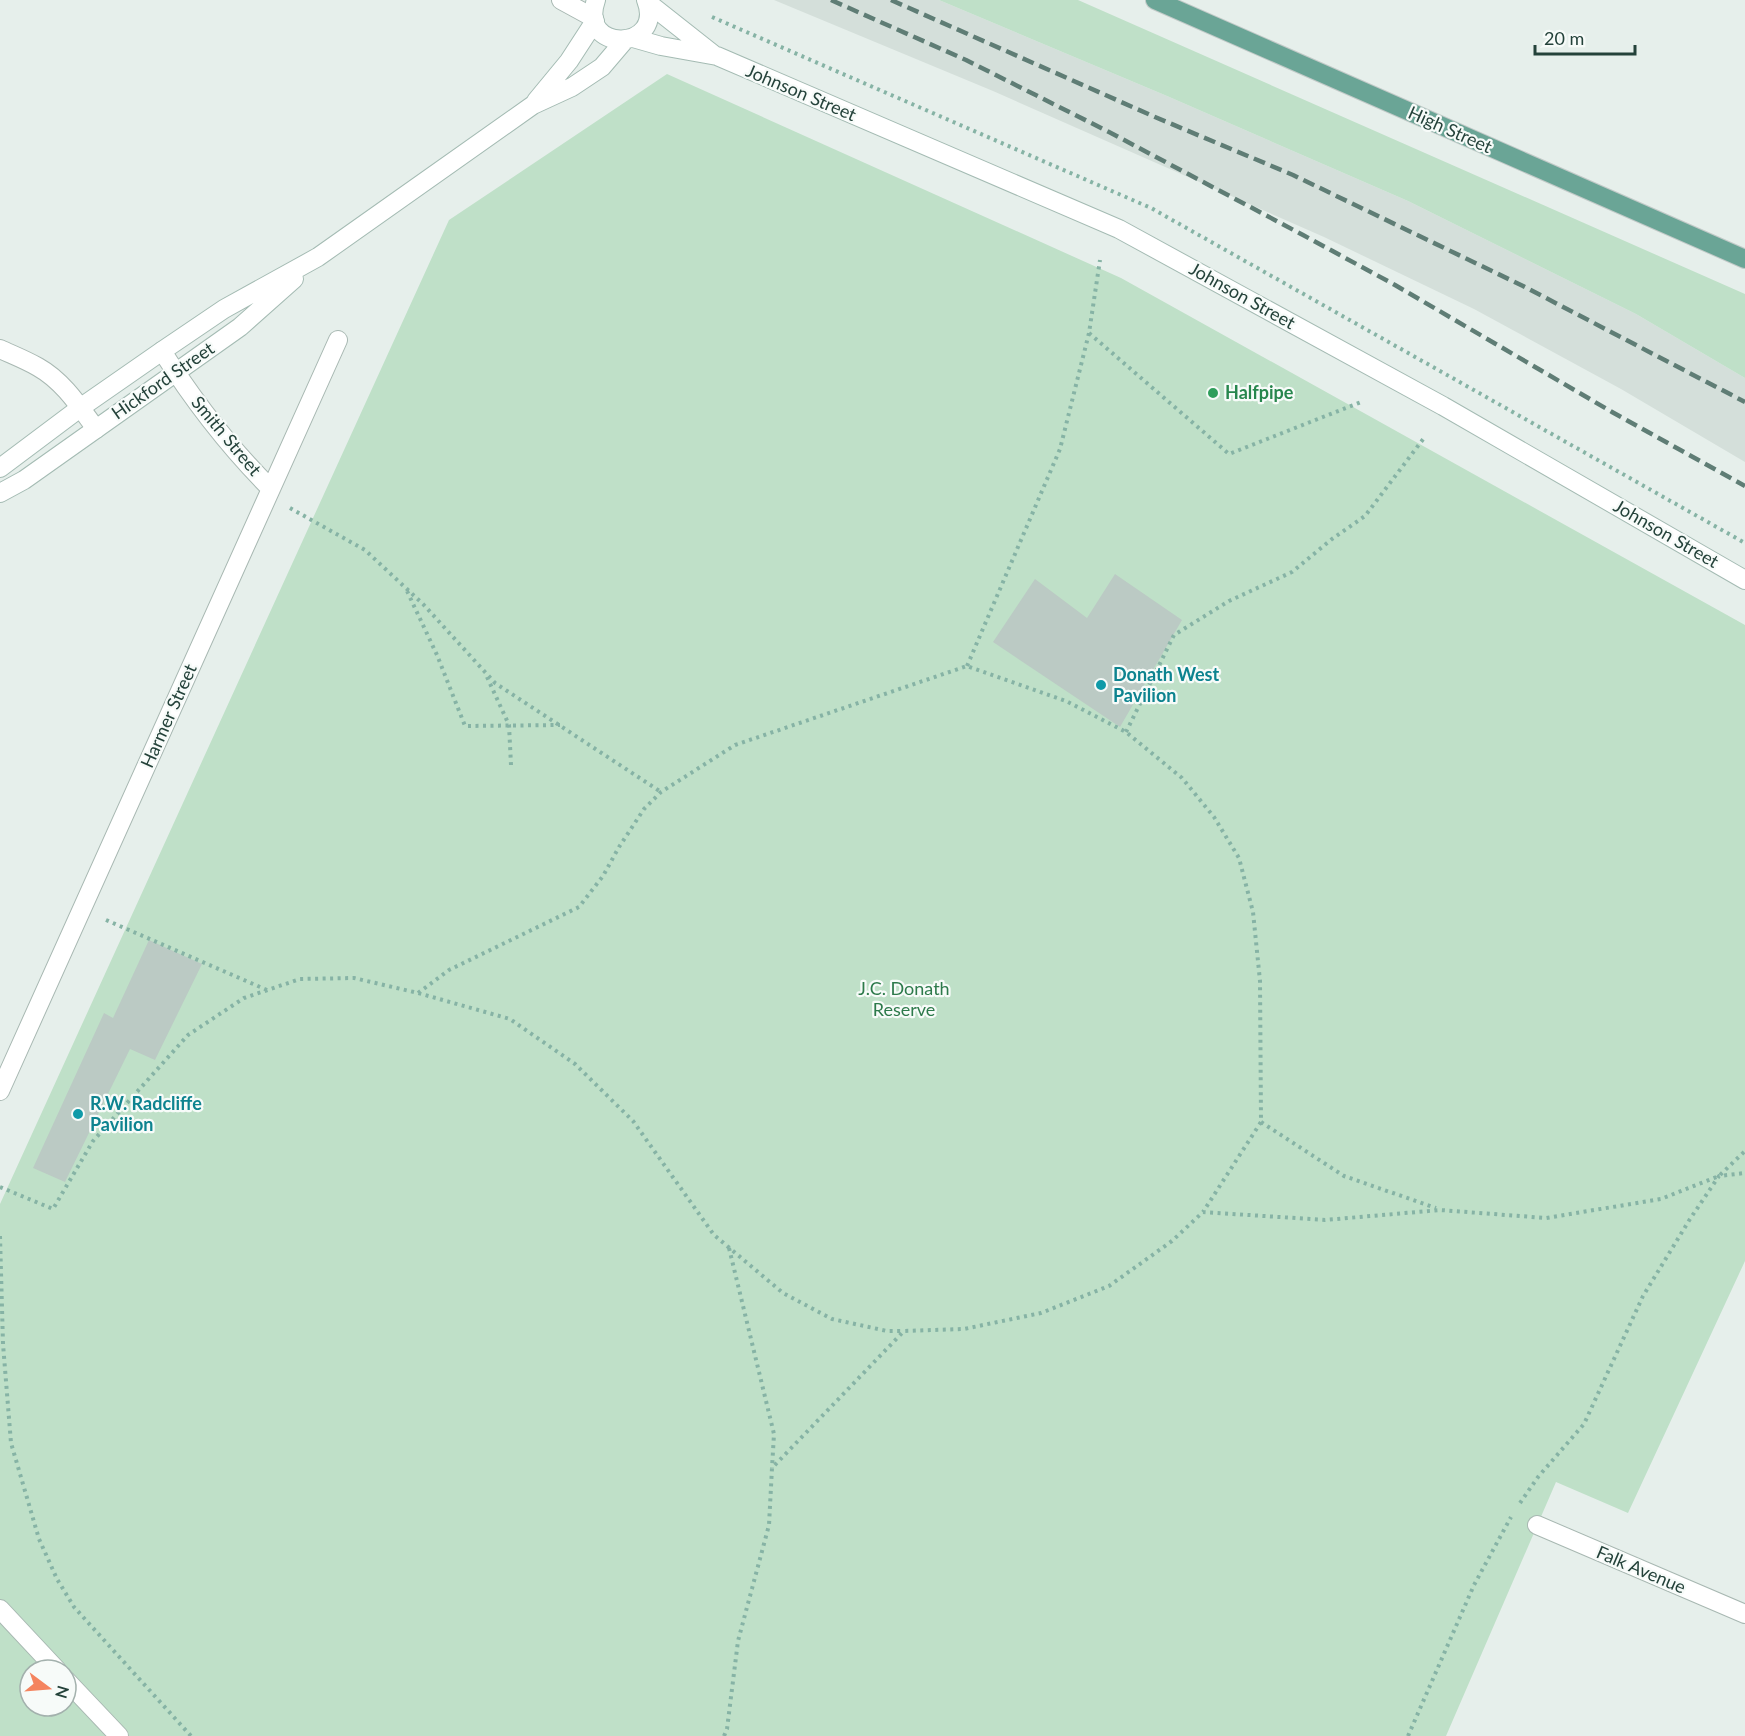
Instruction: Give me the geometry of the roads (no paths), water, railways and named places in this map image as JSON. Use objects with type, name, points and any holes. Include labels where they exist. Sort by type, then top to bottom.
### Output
[{"type":"main road","name":"High Street","points":[[1155,0],[1745,259]]},
{"type":"street","points":[[561,0],[595,13]]},
{"type":"street","name":"Johnson Street","points":[[646,1],[717,57]]},
{"type":"street","name":"Hickford Street","points":[[0,468],[80,408],[224,309],[318,257],[533,105],[572,87],[602,67],[629,39],[639,34],[647,23],[649,16],[646,1]]},
{"type":"street","name":"Johnson Street","points":[[595,13],[597,28],[612,39],[629,39],[717,57],[1119,229],[1443,406],[1745,580]]},
{"type":"street","name":"Hickford Street","points":[[533,105],[569,61],[595,13]]},
{"type":"street","name":"Hickford Street","points":[[0,493],[24,480],[240,327],[318,257]]},
{"type":"street","name":"Harmer Street","points":[[0,1091],[338,340]]},
{"type":"street","points":[[0,349],[40,368],[62,386],[96,429]]},
{"type":"street","name":"Smith Street","points":[[162,351],[176,373],[270,493]]},
{"type":"street","name":"Falk Avenue","points":[[1537,1525],[1745,1614]]},
{"type":"street","points":[[0,1609],[46,1658]]},
{"type":"street","points":[[78,1693],[119,1736]]},
{"type":"railway","points":[[831,0],[966,60],[1109,132],[1303,235],[1395,285],[1612,412],[1745,486]]},
{"type":"railway","points":[[891,0],[1155,117],[1293,175],[1523,286],[1745,402]]},
{"type":"place","name":"Halfpipe","points":[[1213,393]]},
{"type":"place","name":"Donath West Pavilion","points":[[1101,685]]},
{"type":"place","name":"R.W. Radcliffe Pavilion","points":[[78,1114]]},
{"type":"park label","name":"J.C. Donath Reserve","points":[[904,999]]}]
